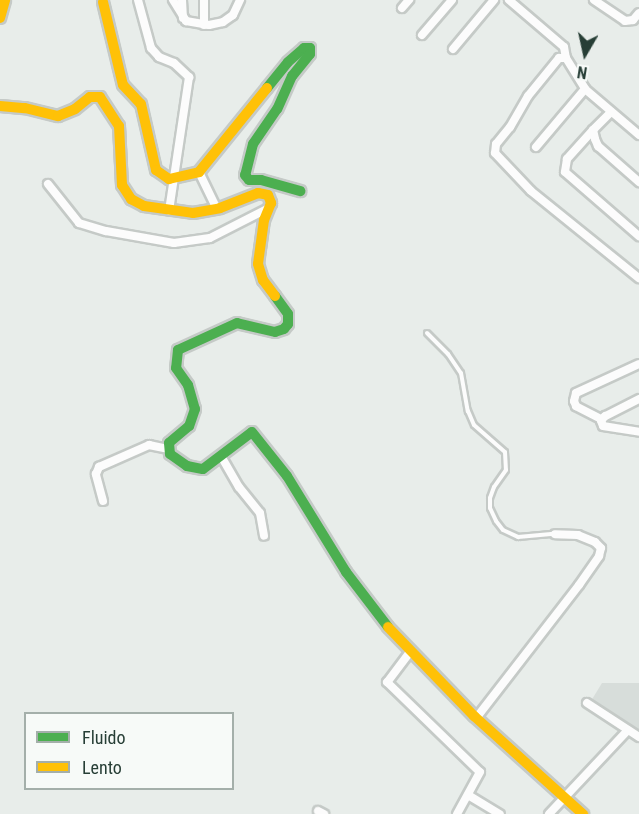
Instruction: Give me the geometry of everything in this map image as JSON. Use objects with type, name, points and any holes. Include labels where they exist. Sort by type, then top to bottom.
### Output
[{"type":"street","points":[[0,18],[5,0]]},
{"type":"street","points":[[138,0],[151,48],[159,57],[174,63],[189,76],[169,211]]},
{"type":"street","points":[[173,0],[183,18],[190,23],[204,25],[227,19],[233,15],[240,0]]},
{"type":"street","points":[[182,0],[183,18]]},
{"type":"street","points":[[204,0],[204,25]]},
{"type":"street","points":[[402,8],[409,0]]},
{"type":"street","points":[[422,36],[452,0]]},
{"type":"street","points":[[453,50],[494,0]]},
{"type":"street","points":[[510,0],[564,47],[566,58],[585,88],[639,135]]},
{"type":"street","points":[[594,0],[625,21],[633,20],[639,14]]},
{"type":"street","points":[[103,2],[123,85],[141,105],[145,115],[152,160],[160,175],[174,179],[200,172],[256,105],[270,82],[296,54],[307,47],[311,50],[292,76],[277,109],[253,144],[245,175],[249,180],[268,182],[300,191]]},
{"type":"street","points":[[566,58],[559,58],[528,96],[510,128],[496,144],[495,153],[531,191],[639,278]]},
{"type":"street","points":[[536,147],[585,88]]},
{"type":"street","points":[[0,106],[25,108],[58,116],[75,109],[90,97],[100,97],[117,121],[120,180],[124,190],[139,204],[169,211],[193,213],[217,209],[262,193],[271,200],[258,254],[258,268],[272,293],[288,314],[288,324],[281,331],[275,332],[237,323],[202,341],[178,350],[175,365],[188,385],[195,409],[189,426],[171,441],[168,449],[171,457],[198,469],[207,468],[252,432],[287,476],[346,572],[410,652],[477,717],[584,814]]},
{"type":"street","points":[[611,112],[594,135],[567,159],[565,172],[639,236]]},
{"type":"street","points":[[594,135],[598,146],[639,182]]},
{"type":"street","points":[[200,172],[217,209]]},
{"type":"street","points":[[48,184],[73,219],[79,223],[106,231],[174,243],[210,238],[269,208]]},
{"type":"street","points":[[602,419],[576,406],[574,401],[576,393],[639,364]]},
{"type":"street","points":[[602,419],[639,399]]},
{"type":"street","points":[[602,419],[603,426],[639,432]]},
{"type":"street","points":[[103,501],[96,474],[99,467],[149,445],[168,449]]},
{"type":"street","points":[[221,456],[239,487],[260,513],[264,536]]},
{"type":"street","points":[[477,717],[568,600],[599,556],[601,548],[595,542],[578,535],[555,534]]},
{"type":"street","points":[[410,652],[387,682],[480,772],[457,814]]},
{"type":"street","points":[[587,703],[639,736]]},
{"type":"street","points":[[549,814],[628,730]]},
{"type":"street","points":[[468,795],[500,814]]},
{"type":"lane","points":[[428,333],[448,354],[461,373],[469,416],[474,425],[505,452],[506,470],[494,486],[490,498],[490,508],[496,521],[503,530],[518,537],[555,534]]},
{"type":"shaded area","points":[[602,683],[639,683],[639,733],[591,701]]},
{"type":"traffic: fast","points":[[267,88],[288,62],[304,48],[310,48],[310,54],[292,76],[277,109],[253,144],[245,175],[249,180],[261,180],[300,191]]},
{"type":"traffic: fast","points":[[275,296],[288,314],[288,324],[284,329],[275,332],[237,323],[178,350],[176,368],[188,385],[195,409],[189,426],[169,443],[170,454],[187,466],[203,469],[252,432],[287,476],[346,572],[388,627]]},
{"type":"traffic: slow","points":[[0,18],[5,0]]},
{"type":"traffic: slow","points":[[103,2],[123,85],[141,104],[156,170],[169,179],[199,172],[267,88]]},
{"type":"traffic: slow","points":[[0,106],[25,108],[58,116],[75,109],[90,97],[100,97],[119,126],[122,185],[131,199],[144,206],[193,213],[220,208],[258,193],[268,195],[271,203],[264,220],[258,264],[263,280],[275,296]]},
{"type":"traffic: slow","points":[[388,627],[474,716],[583,814]]}]
